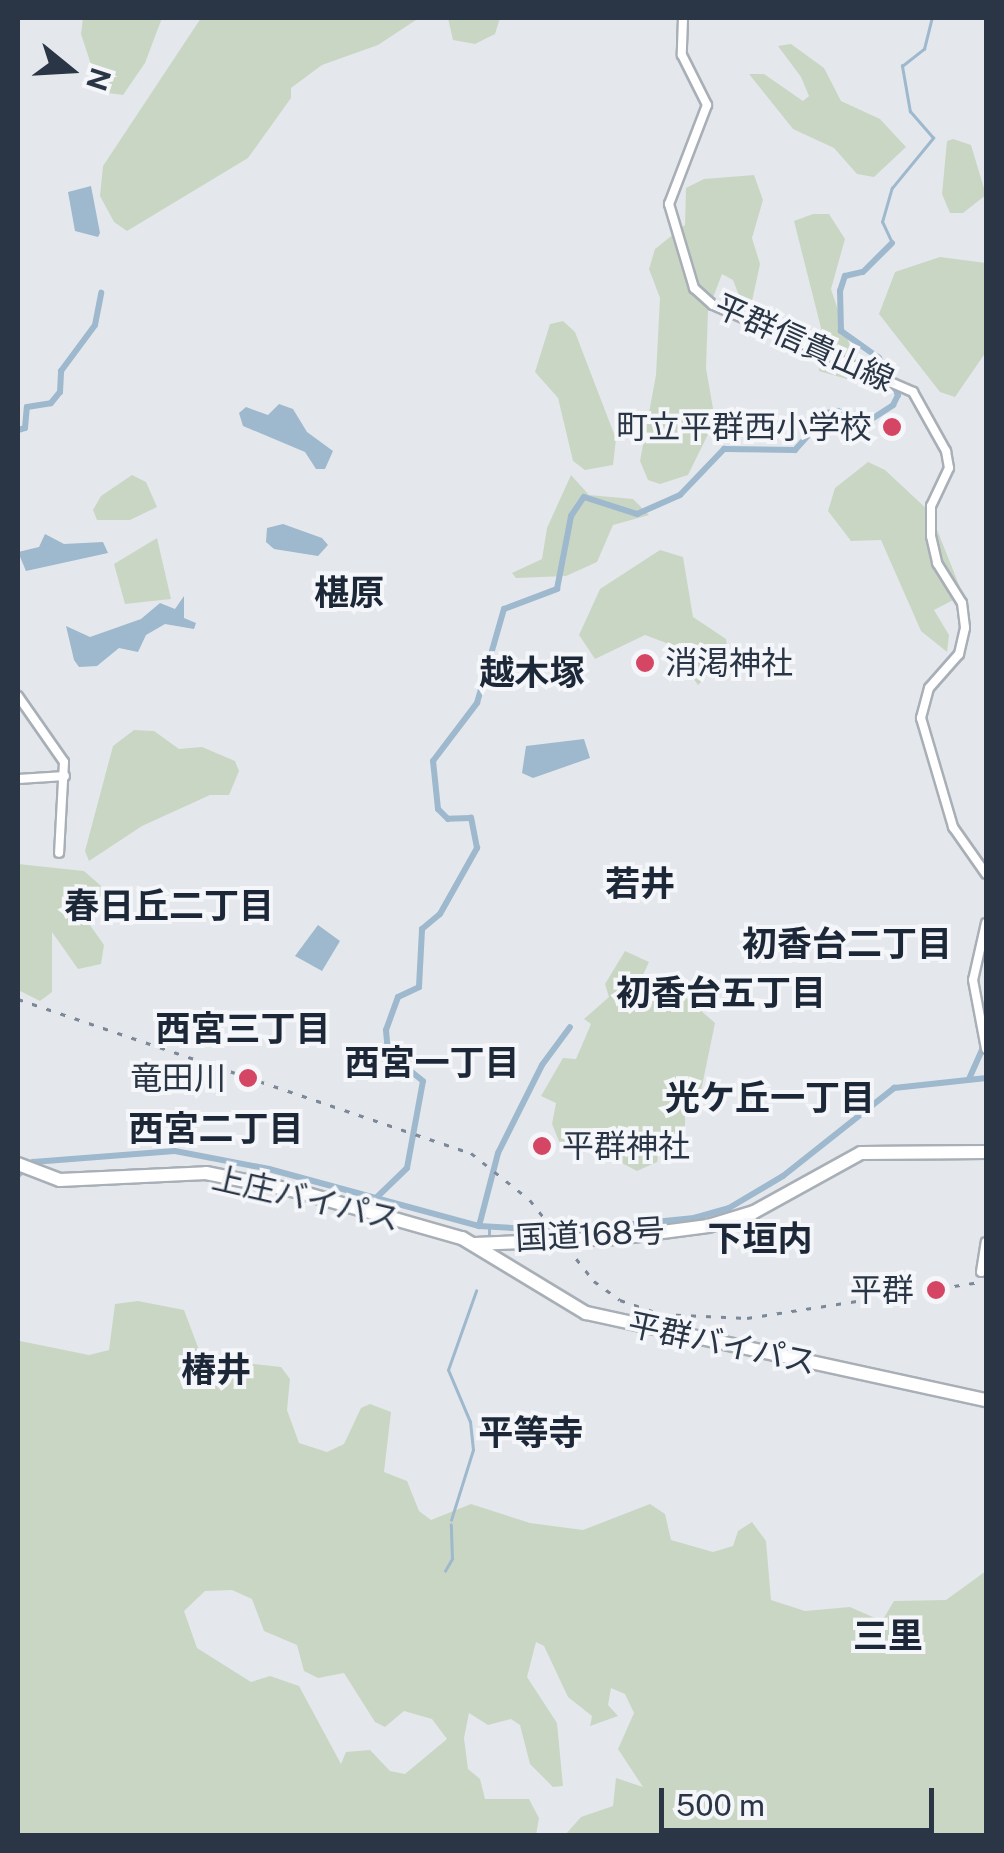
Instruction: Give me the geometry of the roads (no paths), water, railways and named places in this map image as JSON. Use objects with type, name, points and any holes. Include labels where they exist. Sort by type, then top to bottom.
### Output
[{"type":"highway","name":"国道168号","points":[[475,1244],[606,1239],[708,1226],[754,1212],[861,1153],[986,1152]]},
{"type":"highway","name":"上庄バイパス","points":[[18,1165],[71,1181],[222,1174],[475,1244]]},
{"type":"highway","name":"平群バイパス","points":[[475,1244],[586,1314],[986,1400]]},
{"type":"main road","name":"平群信貴山線","points":[[683,18],[680,48],[707,105],[669,204],[690,278],[705,300],[905,389],[926,407],[948,462],[930,506],[931,536],[965,618],[959,654],[925,698],[923,729],[952,827],[986,874]]},
{"type":"main road","points":[[18,696],[60,748],[65,776],[59,853]]},
{"type":"main road","points":[[18,779],[65,776]]},
{"type":"main road","points":[[986,923],[973,980],[986,1049]]},
{"type":"main road","points":[[981,1272],[986,1242]]},
{"type":"water","points":[[91,186],[98,237],[75,231],[68,192]]},
{"type":"water","points":[[279,404],[293,409],[307,432],[333,451],[325,469],[316,469],[305,452],[243,426],[239,413],[246,407],[268,415]]},
{"type":"water","points":[[283,524],[322,538],[328,545],[318,556],[274,549],[266,542],[267,528]]},
{"type":"water","points":[[45,534],[64,544],[103,542],[108,553],[26,571],[18,552],[39,547]]},
{"type":"water","points":[[184,596],[184,618],[196,623],[194,629],[165,624],[146,635],[138,652],[119,648],[97,666],[79,667],[74,660],[66,626],[90,637],[141,619],[160,603],[175,609]]},
{"type":"water","points":[[584,739],[590,758],[533,778],[522,773],[526,746]]},
{"type":"water","points":[[318,925],[340,941],[322,971],[295,956]]},
{"type":"waterway","points":[[892,243],[882,222],[892,188],[933,138],[910,112],[902,66],[924,49],[932,18]]},
{"type":"waterway","points":[[374,1200],[407,1168],[423,1081],[388,1053],[386,1030],[398,997],[419,987],[422,929],[440,914],[477,848],[471,818],[448,819],[438,809],[433,761],[477,703],[504,609],[557,589],[571,516],[584,497],[637,514],[680,495],[724,449],[795,450],[828,413],[838,411],[864,424],[893,405],[898,395],[879,358],[841,331],[840,291],[845,276],[863,272],[892,243]]},
{"type":"waterway","points":[[18,430],[25,428],[27,407],[51,403],[60,392],[61,371],[95,325],[101,293]]},
{"type":"waterway","points":[[479,1226],[498,1153],[542,1065],[570,1027]]},
{"type":"waterway","points":[[969,1079],[982,1050]]},
{"type":"waterway","name":"竜田川","points":[[18,1175],[33,1162],[175,1151],[269,1169],[479,1226],[565,1231],[694,1218],[729,1208],[783,1176],[894,1088],[986,1078]]},
{"type":"waterway","points":[[489,1227],[489,1237]]},
{"type":"waterway","points":[[451,1520],[473,1450],[470,1422],[448,1370],[476,1291]]},
{"type":"waterway","points":[[445,1571],[452,1559],[451,1525]]},
{"type":"railway","points":[[18,999],[471,1153],[530,1200],[594,1281],[620,1300],[661,1314],[747,1318],[986,1281]]},
{"type":"place","name":"町立平群西小学校","points":[[892,427]]},
{"type":"place","name":"消渇神社","points":[[645,663]]},
{"type":"place","name":"竜田川","points":[[248,1078]]},
{"type":"place","name":"平群神社","points":[[542,1146]]},
{"type":"place","name":"平群","points":[[936,1290]]},
{"type":"district","name":"椹原","points":[[349,593]]},
{"type":"district","name":"越木塚","points":[[532,673]]},
{"type":"district","name":"若井","points":[[640,884]]},
{"type":"district","name":"春日丘二丁目","points":[[169,906]]},
{"type":"district","name":"初香台二丁目","points":[[847,944]]},
{"type":"district","name":"初香台五丁目","points":[[721,993]]},
{"type":"district","name":"西宮三丁目","points":[[243,1029]]},
{"type":"district","name":"西宮一丁目","points":[[432,1063]]},
{"type":"district","name":"光ケ丘一丁目","points":[[770,1098]]},
{"type":"district","name":"西宮二丁目","points":[[216,1129]]},
{"type":"district","name":"下垣内","points":[[760,1239]]},
{"type":"district","name":"椿井","points":[[216,1370]]},
{"type":"district","name":"平等寺","points":[[531,1433]]},
{"type":"district","name":"三里","points":[[888,1636]]}]
